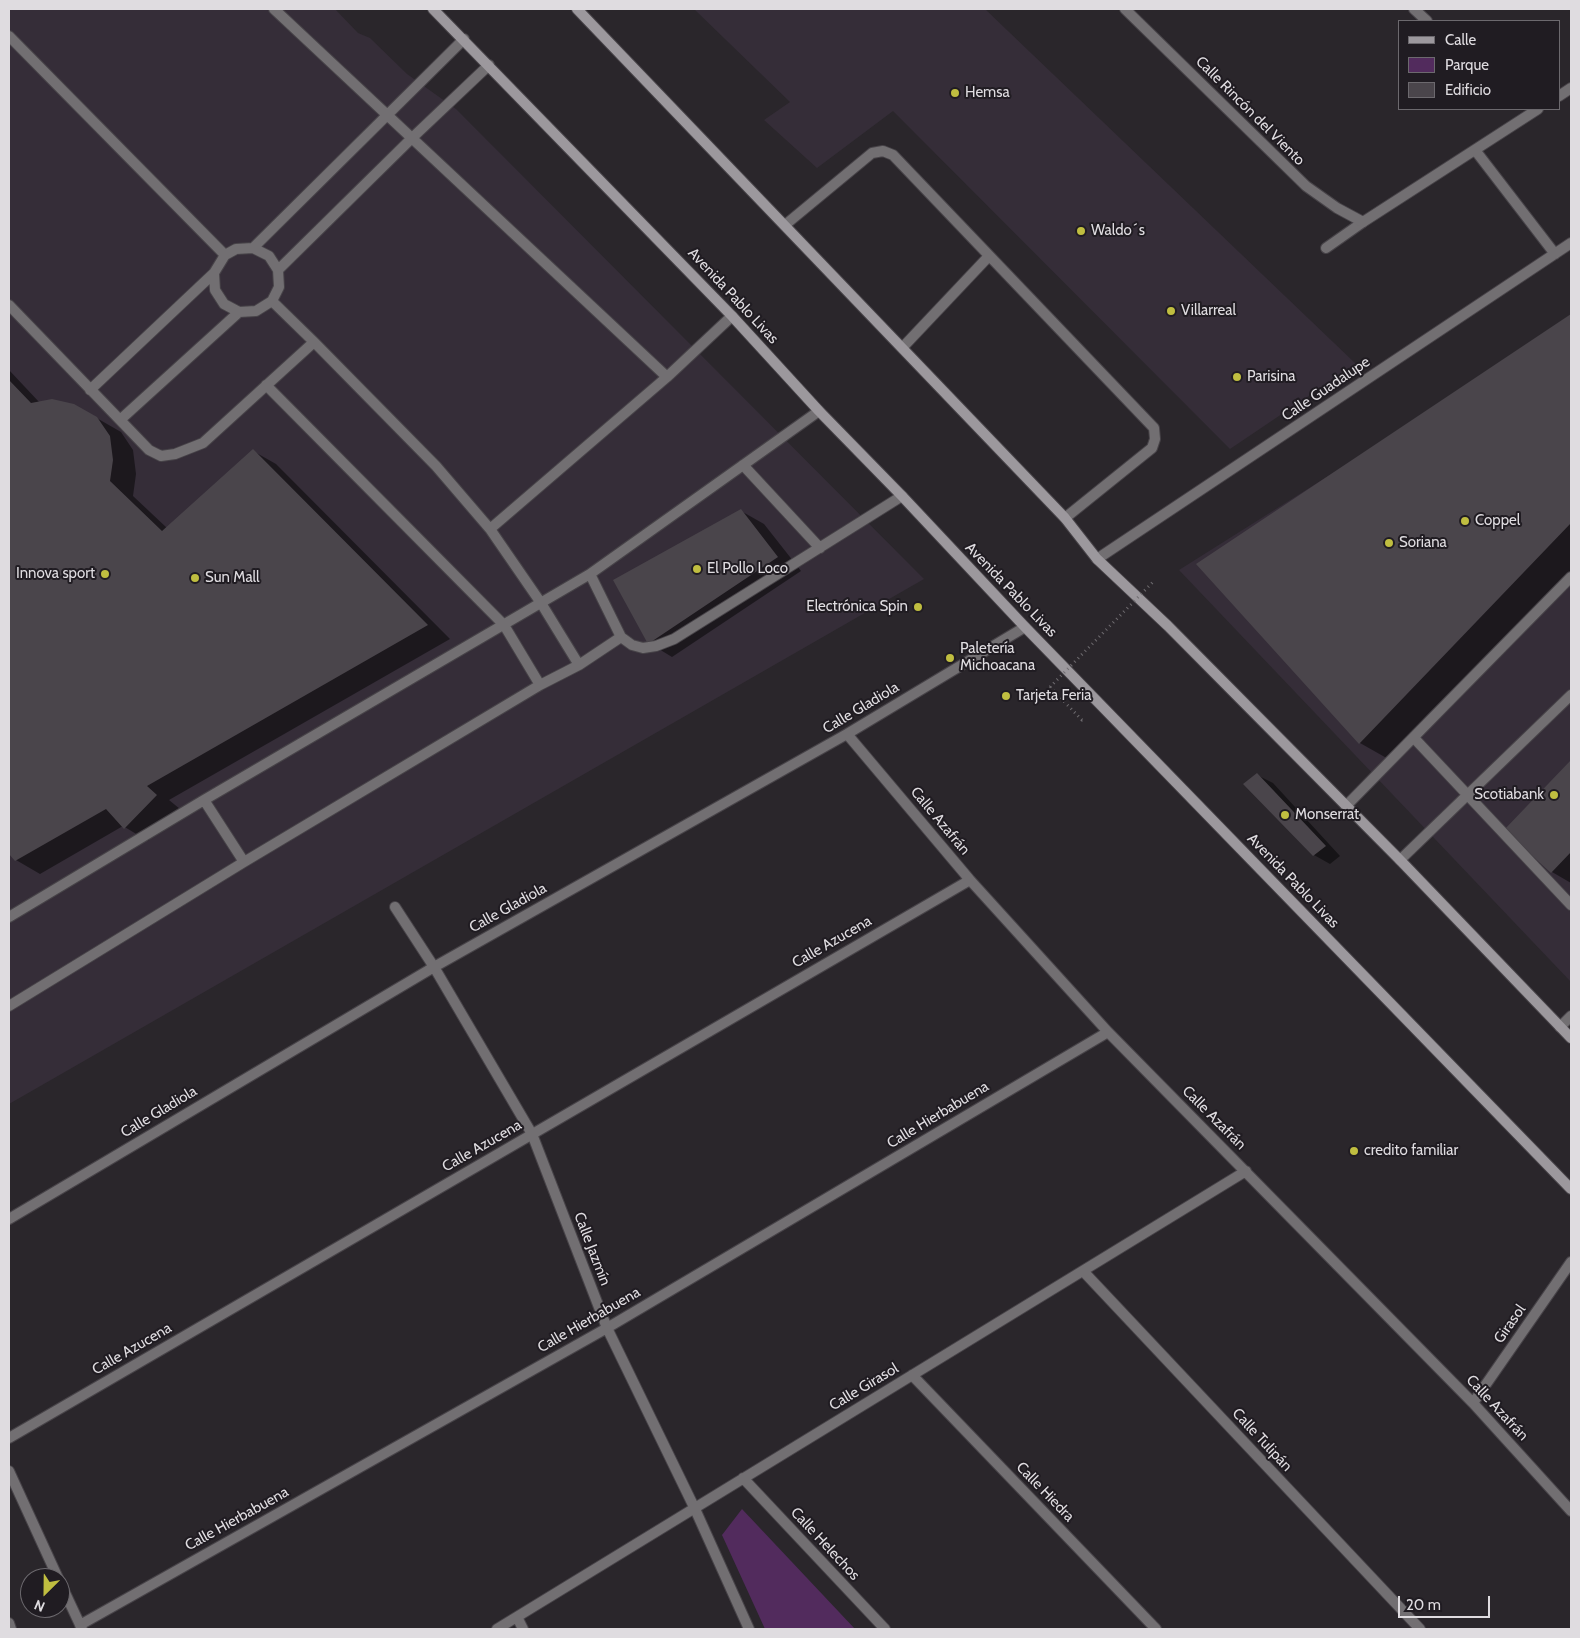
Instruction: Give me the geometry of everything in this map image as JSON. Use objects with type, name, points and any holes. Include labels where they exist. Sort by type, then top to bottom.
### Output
[{"type":"main road","name":"Avenida Pablo Livas","points":[[433,9],[732,316],[819,411],[1025,627],[1571,1189]]},
{"type":"main road","points":[[578,9],[1065,518],[1097,559],[1168,626],[1400,860],[1571,1038]]},
{"type":"street","points":[[274,9],[667,377]]},
{"type":"street","name":"Calle Rincón del Viento","points":[[1125,9],[1306,186],[1337,208],[1363,222]]},
{"type":"street","points":[[1414,9],[1426,20]]},
{"type":"street","points":[[9,36],[225,255]]},
{"type":"street","points":[[253,248],[464,39]]},
{"type":"street","points":[[278,270],[489,65]]},
{"type":"street","points":[[1560,95],[1571,88]]},
{"type":"street","points":[[1518,110],[1526,117]]},
{"type":"street","points":[[1326,248],[1536,110]]},
{"type":"street","points":[[1475,150],[1555,254]]},
{"type":"street","points":[[786,225],[872,154],[883,151],[893,155],[1154,428],[1155,439],[1152,448],[1065,518]]},
{"type":"street","name":"Calle Guadalupe","points":[[1097,559],[1571,243]]},
{"type":"street","points":[[90,390],[214,273],[225,255],[236,249],[253,248],[269,256],[278,270],[279,287],[272,301],[256,311],[239,312],[224,304],[219,297],[215,290],[214,273]]},
{"type":"street","points":[[903,347],[989,256]]},
{"type":"street","points":[[272,301],[436,466],[490,529],[541,602],[579,665]]},
{"type":"street","points":[[9,304],[150,450],[161,456],[175,454],[203,442],[314,342]]},
{"type":"street","points":[[120,420],[239,312]]},
{"type":"street","points":[[490,529],[667,377],[732,316]]},
{"type":"street","points":[[266,385],[504,625],[540,684]]},
{"type":"street","points":[[9,917],[204,800],[590,574],[819,411]]},
{"type":"street","points":[[743,465],[820,548]]},
{"type":"street","points":[[590,574],[621,637],[643,648],[656,646],[674,639],[902,496]]},
{"type":"street","points":[[1346,806],[1571,577]]},
{"type":"street","name":"Calle Gladiola","points":[[9,1219],[434,967],[847,734],[1025,627]]},
{"type":"street","points":[[9,1006],[540,684],[579,665],[621,637]]},
{"type":"street","points":[[1400,860],[1571,695]]},
{"type":"street","name":"Calle Azafrán","points":[[847,734],[970,880],[1108,1032],[1472,1403],[1571,1510]]},
{"type":"street","points":[[1414,738],[1571,905]]},
{"type":"street","points":[[204,800],[244,862]]},
{"type":"street","name":"Calle Azucena","points":[[9,1438],[970,880]]},
{"type":"street","name":"Calle Jazmín","points":[[395,907],[434,967],[532,1134],[607,1328],[695,1508],[749,1629]]},
{"type":"street","points":[[1560,1027],[1571,1016]]},
{"type":"street","name":"Calle Hierbabuena","points":[[81,1627],[607,1328],[1108,1032]]},
{"type":"street","name":"Calle Girasol","points":[[497,1629],[1246,1171]]},
{"type":"street","name":"Girasol","points":[[1472,1403],[1571,1262]]},
{"type":"street","name":"Calle Tulipán","points":[[1082,1271],[1420,1629]]},
{"type":"street","name":"Calle Hiedra","points":[[912,1375],[1156,1629]]},
{"type":"street","points":[[9,1471],[53,1568]]},
{"type":"street","name":"Calle Helechos","points":[[743,1478],[885,1629]]},
{"type":"street","points":[[70,1603],[81,1627]]},
{"type":"street","points":[[518,1617],[523,1629]]},
{"type":"street","points":[[9,1623],[12,1629]]},
{"type":"path","points":[[1082,720],[1050,687],[1153,582]]},
{"type":"shaded area","name":"Sun Mall","points":[[9,9],[335,9],[358,33],[370,38],[407,74],[456,109],[924,579],[9,1104]]},
{"type":"shaded area","points":[[694,9],[985,9],[1356,364],[1230,449],[893,111],[817,168],[764,120],[790,102]]},
{"type":"shaded area","points":[[1571,323],[1571,982],[1179,570]]},
{"type":"green space","points":[[742,1509],[855,1629],[765,1629],[722,1535]]},
{"type":"building","name":"Soriana","points":[[1571,314],[1571,523],[1359,744],[1196,564]]},
{"type":"building","name":"Sun Mall","points":[[9,380],[31,403],[52,399],[74,404],[97,417],[110,436],[113,460],[110,481],[162,531],[253,449],[428,625],[147,786],[157,795],[124,829],[106,809],[15,861],[9,854]]},
{"type":"building","name":"El Pollo Loco","points":[[741,509],[778,557],[648,644],[613,580]]},
{"type":"building","name":"Scotiabank","points":[[1571,760],[1571,852],[1551,873],[1504,830]]},
{"type":"building","name":"Monserrat","points":[[1257,773],[1326,846],[1313,856],[1243,784]]},
{"type":"place","name":"Hemsa","points":[[955,93]]},
{"type":"place","name":"Waldo´s","points":[[1081,231]]},
{"type":"place","name":"Villarreal","points":[[1171,311]]},
{"type":"place","name":"Parisina","points":[[1237,377]]},
{"type":"place","name":"Coppel","points":[[1465,521]]},
{"type":"place","name":"Soriana","points":[[1389,543]]},
{"type":"place","name":"El Pollo Loco","points":[[697,569]]},
{"type":"place","name":"Innova sport","points":[[105,574]]},
{"type":"place","name":"Sun Mall","points":[[195,578]]},
{"type":"place","name":"Electrónica Spin","points":[[918,607]]},
{"type":"place","name":"Paletería Michoacana","points":[[950,658]]},
{"type":"place","name":"Tarjeta Feria","points":[[1006,696]]},
{"type":"place","name":"Scotiabank","points":[[1554,795]]},
{"type":"place","name":"Monserrat","points":[[1285,815]]},
{"type":"place","name":"credito familiar","points":[[1354,1151]]}]
